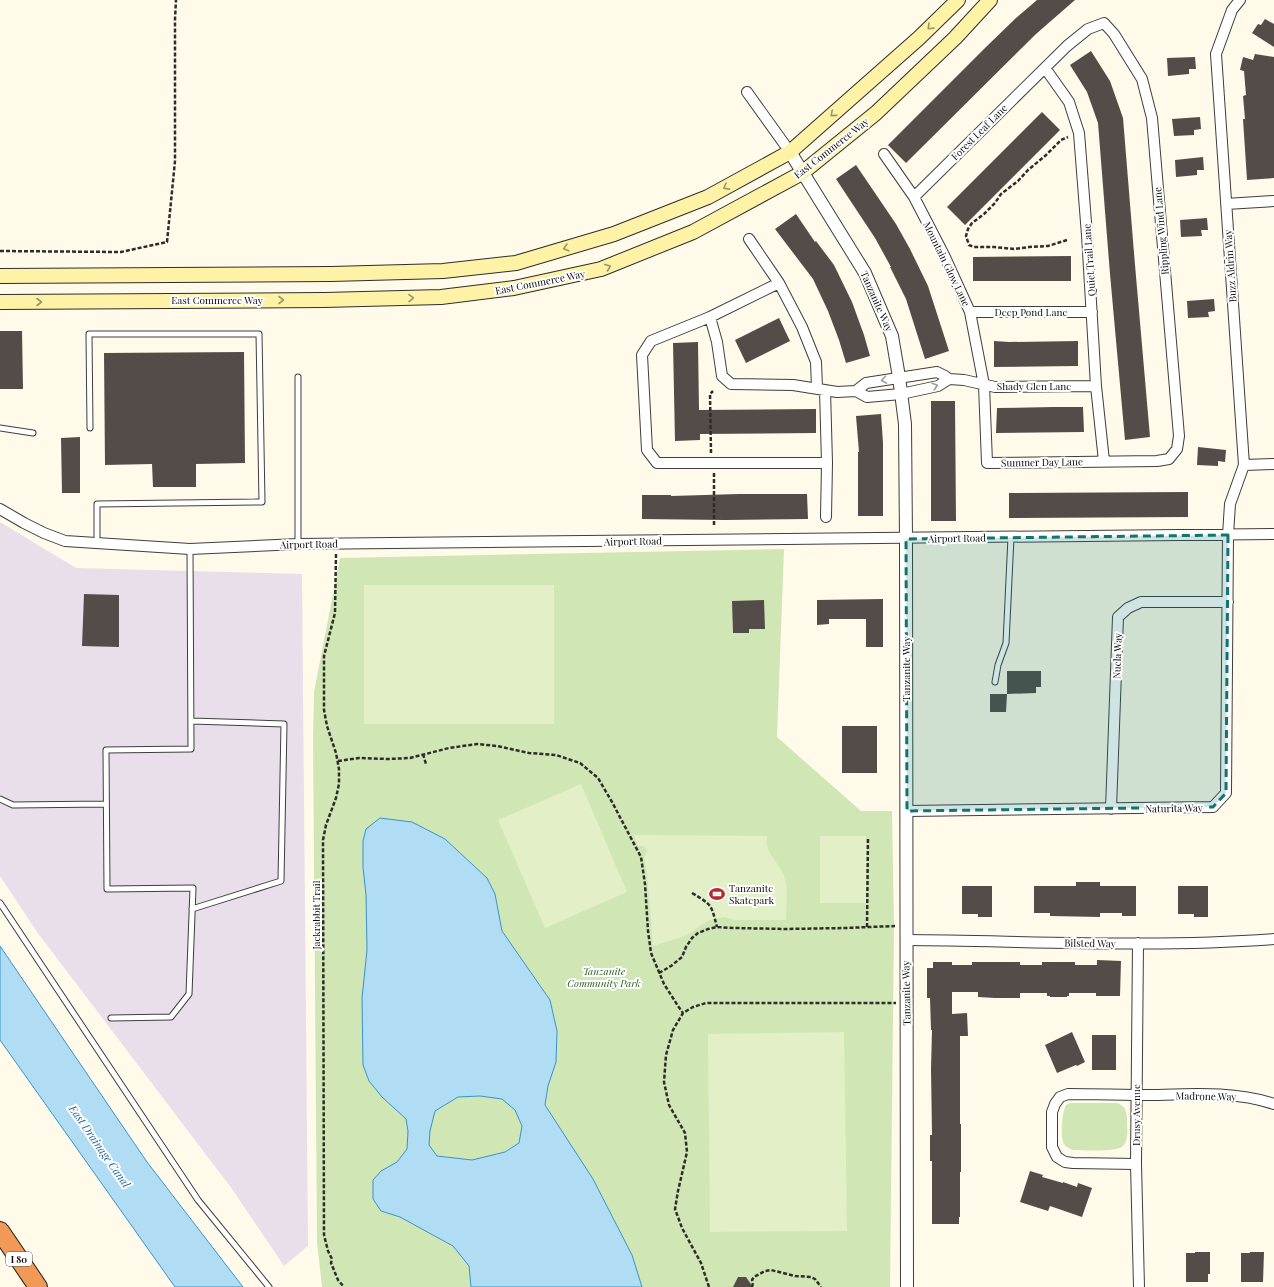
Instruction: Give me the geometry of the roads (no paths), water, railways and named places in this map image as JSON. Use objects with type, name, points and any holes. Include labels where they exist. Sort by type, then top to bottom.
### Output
[{"type":"highway","name":"I 80","points":[[0,1231],[38,1287]]},
{"type":"main road","points":[[0,276],[331,274],[443,271],[516,263],[614,234],[708,197],[790,152],[919,38],[958,0]]},
{"type":"main road","name":"East Commerce Way","points":[[0,302],[316,300],[441,297],[514,288],[608,267],[693,232],[802,172],[876,113],[955,38],[990,0]]},
{"type":"street","name":"Buzz Aldrin Way","points":[[1228,535],[1230,504],[1244,465],[1216,54],[1232,10],[1240,0]]},
{"type":"street","name":"Rippling Wind Lane","points":[[1045,68],[1066,46],[1088,29],[1104,23],[1114,34],[1142,79],[1152,118],[1179,436],[1177,449],[1169,459],[1157,461],[1104,461]]},
{"type":"street","name":"Forest Leaf Lane","points":[[914,197],[1045,68]]},
{"type":"street","name":"Quiet Trail Lane","points":[[1045,68],[1069,102],[1079,133],[1096,386],[1104,461]]},
{"type":"street","name":"Tanzanite Way","points":[[748,92],[790,152],[865,273],[892,336],[899,377],[905,424],[907,1287]]},
{"type":"street","name":"Mountain Glow Lane","points":[[884,154],[914,197],[944,255],[970,312],[984,385]]},
{"type":"street","points":[[1226,204],[1274,201]]},
{"type":"street","points":[[749,239],[779,283],[802,327],[816,362],[821,389],[827,463],[826,517]]},
{"type":"street","points":[[779,283],[710,317],[651,341],[642,355],[647,450],[657,463],[827,463]]},
{"type":"street","name":"Deep Pond Lane","points":[[970,312],[1092,312]]},
{"type":"street","name":"Shady Glen Lane","points":[[710,317],[717,342],[722,376],[731,384],[792,385],[837,392],[856,391],[867,397],[901,394],[938,386],[949,379]]},
{"type":"street","name":"Shady Glen Lane","points":[[856,391],[866,383],[937,372],[949,379],[964,380],[994,387],[1096,386]]},
{"type":"street","name":"Summer Day Lane","points":[[984,385],[987,463],[1104,461]]},
{"type":"street","points":[[1244,465],[1274,464]]},
{"type":"street","name":"Airport Road","points":[[0,509],[24,524],[65,541],[190,549],[298,544],[906,539],[1274,534]]},
{"type":"street","name":"Naturita Way","points":[[907,811],[1213,807],[1226,793],[1228,535]]},
{"type":"street","name":"Nucla Way","points":[[1111,809],[1118,617],[1128,608],[1141,602],[1228,602]]},
{"type":"street","name":"Bilsted Way","points":[[906,940],[1138,943],[1231,942],[1274,939]]},
{"type":"street","name":"Drusy Avenue","points":[[1138,943],[1136,1164],[1139,1287]]},
{"type":"street","name":"Madrone Way","points":[[1136,1164],[1065,1162],[1054,1152],[1052,1147],[1052,1112],[1054,1104],[1060,1097],[1068,1094],[1215,1094],[1244,1097],[1274,1104]]},
{"type":"lane","points":[[90,428],[89,334],[259,334],[262,502],[97,504],[97,543]]},
{"type":"lane","points":[[298,377],[298,544]]},
{"type":"lane","points":[[0,428],[33,433]]},
{"type":"lane","points":[[994,682],[1006,643],[1011,537]]},
{"type":"lane","points":[[112,1018],[172,1017],[189,994],[192,888],[107,889],[106,750],[192,749],[190,549]]},
{"type":"lane","points":[[191,721],[284,724],[281,881],[192,909]]},
{"type":"lane","points":[[0,798],[13,805],[106,804]]},
{"type":"lane","points":[[0,903],[198,1200],[269,1287]]},
{"type":"water","points":[[380,818],[412,822],[445,839],[487,878],[495,894],[502,931],[550,1000],[557,1031],[556,1062],[548,1086],[545,1105],[593,1179],[632,1255],[642,1287],[471,1287],[469,1266],[453,1246],[400,1217],[381,1211],[373,1199],[373,1180],[381,1171],[397,1162],[407,1149],[408,1131],[406,1119],[382,1097],[369,1081],[363,1065],[362,998],[367,950],[363,841],[366,829]],"holes":[[[480,1096],[502,1099],[515,1110],[522,1126],[519,1143],[505,1152],[472,1160],[437,1156],[429,1145],[430,1131],[435,1111],[458,1097]]]},
{"type":"water","name":"East Drainage Canal","points":[[0,946],[147,1162],[243,1287],[175,1287],[0,1040]]},
{"type":"place","name":"Tanzanite Skatepark","points":[[717,894]]},
{"type":"park label","name":"Tanzanite Community Park","points":[[604,976]]}]
